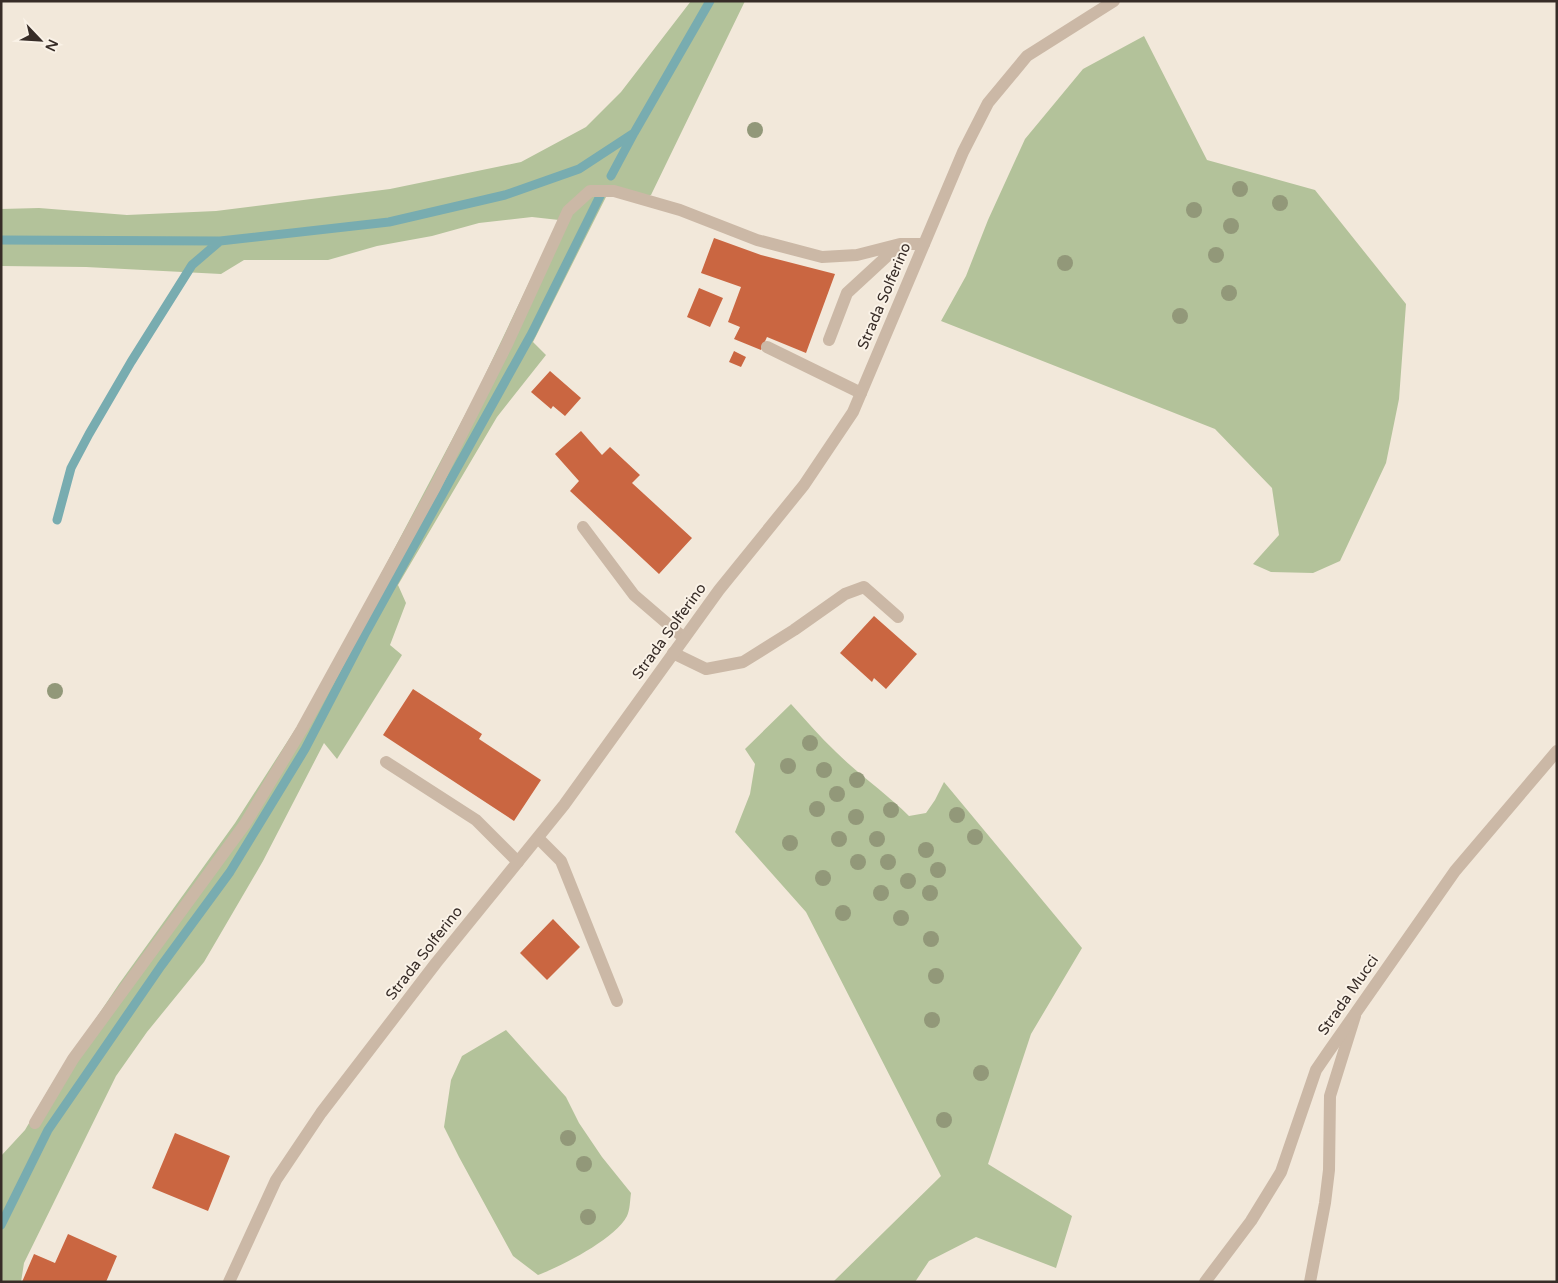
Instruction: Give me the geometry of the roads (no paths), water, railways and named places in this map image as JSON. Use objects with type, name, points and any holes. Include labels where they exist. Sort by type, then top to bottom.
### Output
[{"type":"street","name":"Strada Solferino","points":[[229,1282],[276,1180],[321,1113],[436,963],[564,805],[719,590],[804,485],[853,412],[964,152],[988,103],[1027,56],[1114,1]]},
{"type":"street","points":[[35,1123],[73,1059],[245,824],[302,729],[435,488],[507,344],[568,211],[590,191],[614,191],[680,210],[756,240],[822,257],[857,255],[900,244],[924,244]]},
{"type":"street","points":[[829,340],[847,293],[900,244]]},
{"type":"street","points":[[767,347],[861,393]]},
{"type":"street","points":[[583,527],[634,595],[684,638]]},
{"type":"street","points":[[673,653],[706,669],[743,662],[846,594],[864,587],[898,617]]},
{"type":"street","name":"Strada Mucci","points":[[1205,1282],[1251,1220],[1284,1165],[1316,1070],[1456,871],[1557,751]]},
{"type":"street","points":[[386,762],[476,820],[518,862]]},
{"type":"street","points":[[538,838],[561,861],[617,1001]]},
{"type":"street","points":[[1310,1282],[1325,1203],[1329,1170],[1330,1096],[1356,1013]]},
{"type":"waterway","points":[[611,176],[710,1]]},
{"type":"waterway","points":[[1,240],[220,241],[389,222],[505,195],[579,169],[634,133]]},
{"type":"waterway","points":[[1,1225],[48,1130],[161,966],[230,872],[305,749],[366,632],[532,333],[600,196]]},
{"type":"waterway","points":[[57,520],[71,468],[131,362],[192,265],[220,241]]}]
